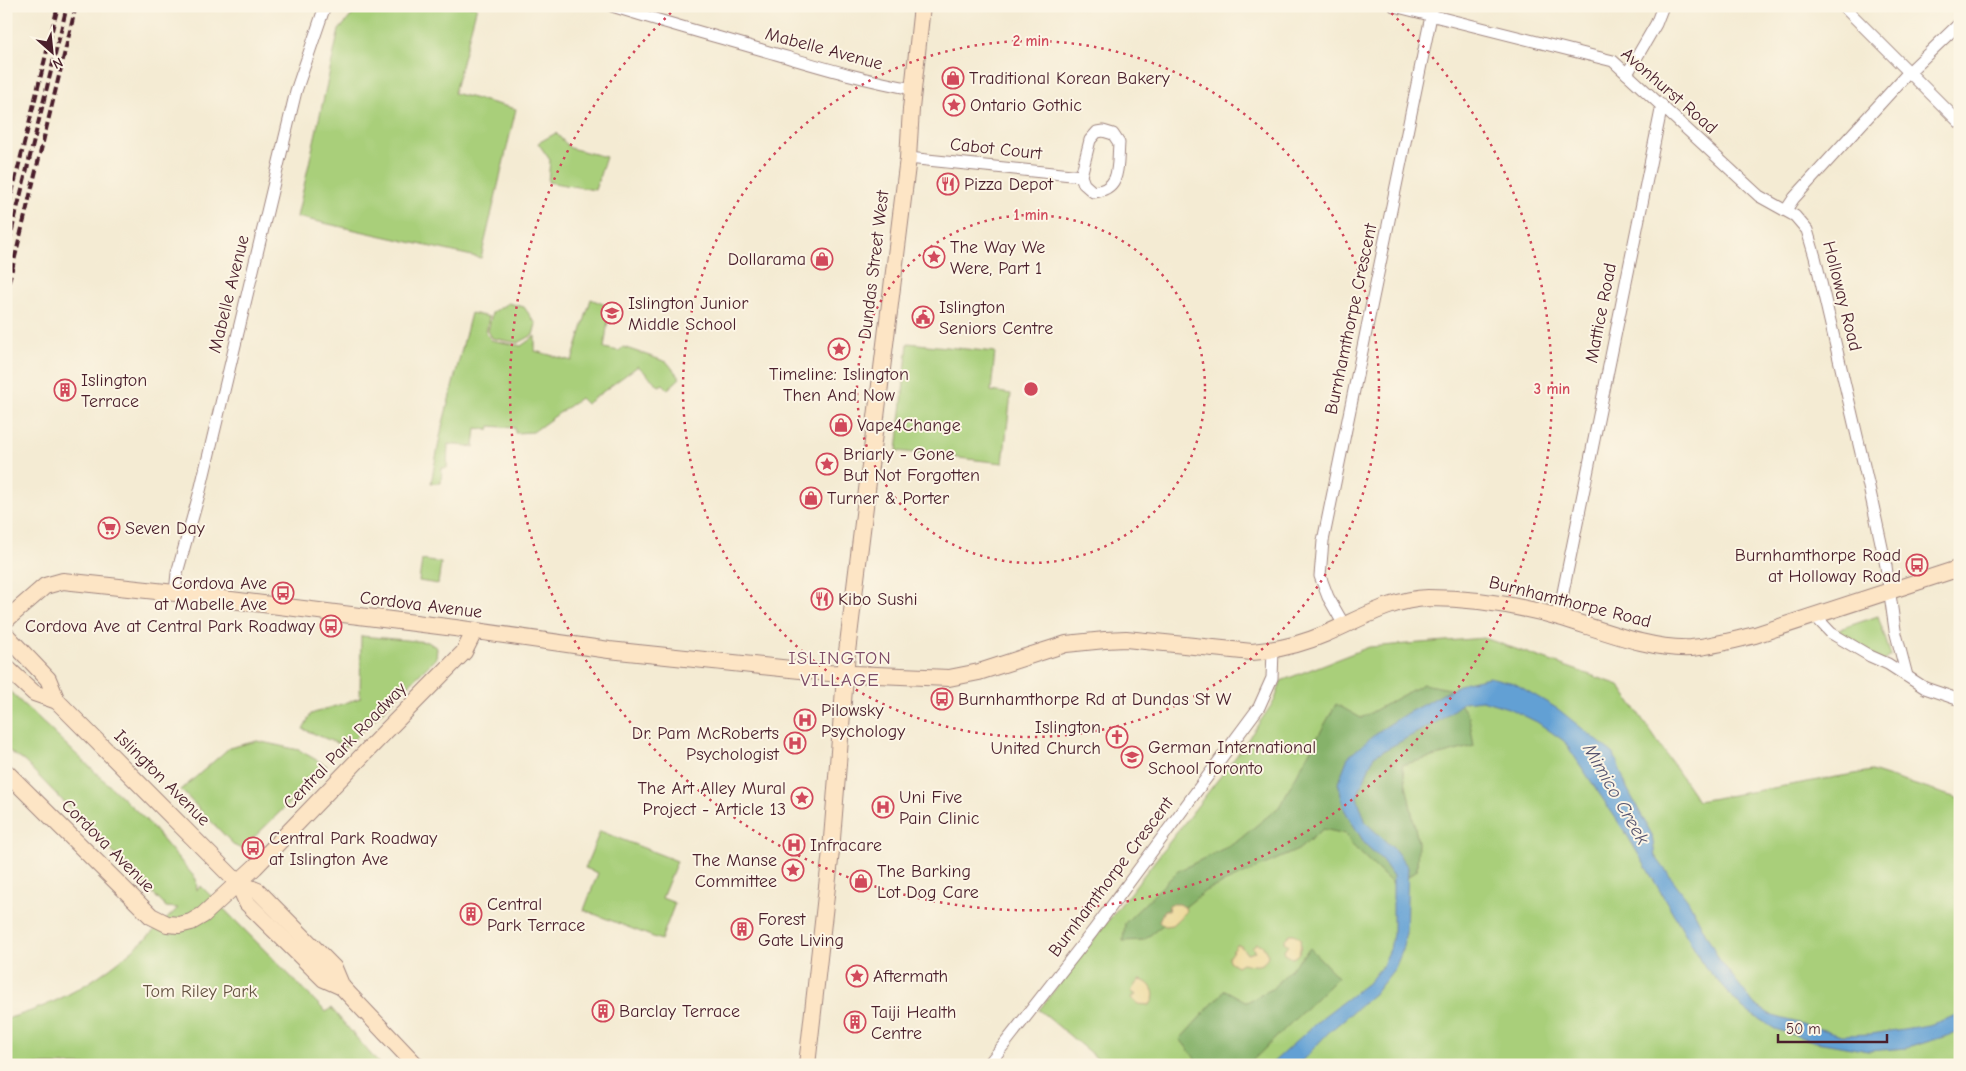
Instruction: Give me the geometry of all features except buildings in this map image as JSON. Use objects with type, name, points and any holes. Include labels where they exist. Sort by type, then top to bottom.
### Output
[{"type":"main road","name":"Dundas Street West","points":[[807,1065],[826,894],[845,674],[908,158],[922,6]]},
{"type":"main road","name":"Burnhamthorpe Road","points":[[845,674],[949,678],[979,672],[1066,644],[1105,640],[1126,639],[1232,651],[1273,650],[1302,643],[1384,608],[1425,598],[1489,601],[1558,617],[1628,639],[1690,648],[1720,644],[1755,635],[1960,568]]},
{"type":"main road","name":"Cordova Avenue","points":[[10,616],[45,586],[62,581],[175,593],[726,664],[845,674]]},
{"type":"main road","name":"Central Park Roadway","points":[[238,883],[464,652],[474,632]]},
{"type":"main road","name":"Islington Avenue","points":[[6,635],[48,679],[57,701],[238,883],[258,891],[265,898],[334,968],[342,987],[416,1065]]},
{"type":"main road","name":"Islington Avenue","points":[[6,667],[34,693],[57,701]]},
{"type":"main road","name":"Cordova Avenue","points":[[6,772],[129,896],[158,920],[167,924],[190,922],[203,915],[238,883]]},
{"type":"street","name":"Mabelle Avenue","points":[[175,593],[177,573],[200,491],[296,91],[325,6]]},
{"type":"street","name":"Mabelle Avenue","points":[[612,6],[687,30],[812,65],[913,89]]},
{"type":"street","name":"Avonhurst Road","points":[[1394,6],[1613,61],[1759,196],[1786,210]]},
{"type":"street","points":[[1627,74],[1656,24],[1663,6]]},
{"type":"street","points":[[1843,6],[1960,123]]},
{"type":"street","name":"Burnhamthorpe Crescent","points":[[1344,625],[1329,598],[1320,576],[1323,541],[1431,16]]},
{"type":"street","points":[[1786,210],[1794,198],[1909,72],[1960,23]]},
{"type":"street","name":"Mattice Road","points":[[1558,617],[1662,105]]},
{"type":"street","points":[[1103,131],[1112,134],[1119,142],[1116,176],[1112,186],[1102,191],[1093,192],[1084,184],[1081,176],[1090,140],[1097,132],[1103,131]]},
{"type":"street","name":"Cabot Court","points":[[908,158],[1081,176]]},
{"type":"street","name":"Holloway Road","points":[[1786,210],[1795,216],[1807,230],[1815,257],[1869,487],[1890,591],[1894,630],[1907,676]]},
{"type":"street","points":[[1814,615],[1831,633],[1925,688],[1960,700]]},
{"type":"street","name":"Burnhamthorpe Crescent","points":[[988,1065],[1093,931],[1259,707],[1272,678],[1273,650]]},
{"type":"green space","points":[[360,6],[477,6],[454,93],[516,109],[481,258],[297,217],[339,30]]},
{"type":"green space","points":[[556,133],[570,148],[606,157],[595,190],[548,182],[550,160],[538,143]]},
{"type":"green space","points":[[591,299],[610,307],[604,348],[619,351],[623,347],[667,362],[680,378],[668,389],[663,384],[659,386],[638,366],[586,404],[580,398],[533,432],[515,433],[515,428],[490,426],[489,430],[476,428],[474,447],[448,444],[447,468],[442,468],[441,483],[431,483],[442,427],[471,313],[489,317],[486,333],[491,340],[521,346],[535,336],[535,351],[572,361]]},
{"type":"green space","points":[[508,303],[524,307],[536,324],[533,335],[518,343],[492,338],[488,331],[492,313]]},
{"type":"green space","points":[[908,343],[995,352],[991,391],[1011,394],[1003,463],[897,451]]},
{"type":"green space","points":[[422,560],[441,563],[438,584],[419,581]]},
{"type":"green space","points":[[1878,616],[1891,656],[1883,662],[1831,632]]},
{"type":"green space","points":[[361,636],[428,642],[437,648],[436,658],[346,747],[303,729],[311,714],[360,698]]},
{"type":"green space","points":[[1484,638],[1619,685],[1698,801],[1871,771],[1960,799],[1960,1065],[1095,1065],[1099,1060],[1039,1010],[1237,755],[1275,700],[1281,681],[1369,647]]},
{"type":"green space","points":[[1423,684],[1450,689],[1469,717],[1474,746],[1402,765],[1418,842],[1417,870],[1395,886],[1353,846],[1346,834],[1323,829],[1298,850],[1205,891],[1144,940],[1123,941],[1125,923],[1178,871],[1235,843],[1279,807],[1336,704],[1361,718]]},
{"type":"green space","name":"Tom Riley Park","points":[[6,688],[146,820],[196,879],[197,890],[201,886],[326,1012],[331,1008],[380,1065],[6,1065],[6,1019],[32,1011],[79,989],[120,960],[178,908],[166,907],[24,761],[6,749]]},
{"type":"green space","points":[[257,741],[299,750],[327,766],[242,849],[235,846],[181,790],[229,748]]},
{"type":"green space","points":[[600,831],[677,861],[662,898],[675,903],[661,940],[584,910],[598,873],[585,868]]},
{"type":"green space","points":[[1310,948],[1338,977],[1248,1065],[1200,1065],[1180,1039],[1225,990],[1247,1002],[1272,989]]},
{"type":"sand","points":[[1171,904],[1185,907],[1186,912],[1172,925],[1165,926],[1159,921],[1164,910],[1168,911]]},
{"type":"sand","points":[[1290,934],[1300,938],[1299,953],[1292,958],[1285,954],[1284,951],[1288,945],[1284,942],[1285,939]]},
{"type":"sand","points":[[1257,943],[1262,945],[1268,955],[1261,964],[1250,965],[1242,963],[1237,966],[1229,961],[1228,958],[1237,945],[1241,946],[1247,954],[1255,952],[1252,947]]},
{"type":"sand","points":[[1140,980],[1148,984],[1153,990],[1154,998],[1149,1005],[1137,1003],[1132,997],[1136,995],[1131,991]]},
{"type":"water","name":"Mimico Creek","points":[[1489,677],[1514,683],[1558,709],[1614,754],[1627,788],[1652,835],[1655,856],[1688,900],[1719,959],[1755,1005],[1773,1016],[1842,1035],[1871,1034],[1929,1025],[1960,1014],[1960,1032],[1907,1048],[1869,1051],[1816,1042],[1775,1029],[1743,1009],[1705,967],[1627,835],[1564,741],[1537,722],[1508,708],[1482,700],[1464,702],[1440,720],[1374,756],[1357,797],[1366,823],[1395,850],[1408,867],[1406,933],[1401,954],[1395,968],[1376,992],[1328,1033],[1298,1065],[1270,1065],[1324,1016],[1370,981],[1383,965],[1390,949],[1393,934],[1393,876],[1382,860],[1365,844],[1345,811],[1338,783],[1348,757],[1379,731],[1407,713],[1466,682]]},
{"type":"railway","points":[[6,217],[58,6]]},
{"type":"railway","points":[[6,254],[67,6]]},
{"type":"railway","points":[[6,294],[76,6]]},
{"type":"place","name":"Traditional Korean Bakery","points":[[953,78]]},
{"type":"place","name":"Ontario Gothic","points":[[954,105]]},
{"type":"place","name":"Pizza Depot","points":[[948,184]]},
{"type":"place","name":"The Way We Were, Part 1","points":[[934,257]]},
{"type":"place","name":"Dollarama","points":[[822,259]]},
{"type":"place","name":"Islington Junior Middle School","points":[[612,313]]},
{"type":"place","name":"Islington Seniors Centre","points":[[923,317]]},
{"type":"place","name":"Timeline: Islington Then And Now","points":[[839,349]]},
{"type":"place","name":"Islington Terrace","points":[[65,390]]},
{"type":"place","name":"Vape4Change","points":[[841,425]]},
{"type":"place","name":"Briarly - Gone But Not Forgotten","points":[[827,464]]},
{"type":"place","name":"Turner & Porter","points":[[811,498]]},
{"type":"place","name":"Seven Day","points":[[109,528]]},
{"type":"place","name":"Burnhamthorpe Road at Holloway Road","points":[[1917,565]]},
{"type":"place","name":"Cordova Ave at Mabelle Ave","points":[[283,593]]},
{"type":"place","name":"Kibo Sushi","points":[[822,599]]},
{"type":"place","name":"Cordova Ave at Central Park Roadway","points":[[331,626]]},
{"type":"place","name":"Burnhamthorpe Rd at Dundas St W","points":[[942,699]]},
{"type":"place","name":"Pilowsky Psychology","points":[[805,720]]},
{"type":"place","name":"Islington United Church","points":[[1117,737]]},
{"type":"place","name":"Dr. Pam McRoberts Psychologist","points":[[795,743]]},
{"type":"place","name":"German International School Toronto","points":[[1132,757]]},
{"type":"place","name":"The Art Alley Mural Project - Article 13","points":[[802,798]]},
{"type":"place","name":"Uni Five Pain Clinic","points":[[883,807]]},
{"type":"place","name":"Infracare","points":[[794,845]]},
{"type":"place","name":"Central Park Roadway at Islington Ave","points":[[253,848]]},
{"type":"place","name":"The Manse Committee","points":[[793,870]]},
{"type":"place","name":"The Barking Lot Dog Care","points":[[861,881]]},
{"type":"place","name":"Central Park Terrace","points":[[471,914]]},
{"type":"place","name":"Forest Gate Living","points":[[742,929]]},
{"type":"place","name":"Aftermath","points":[[857,976]]},
{"type":"place","name":"Barclay Terrace","points":[[603,1011]]},
{"type":"place","name":"Taiji Health Centre","points":[[855,1022]]},
{"type":"district","name":"ISLINGTON VILLAGE","points":[[840,669]]}]
